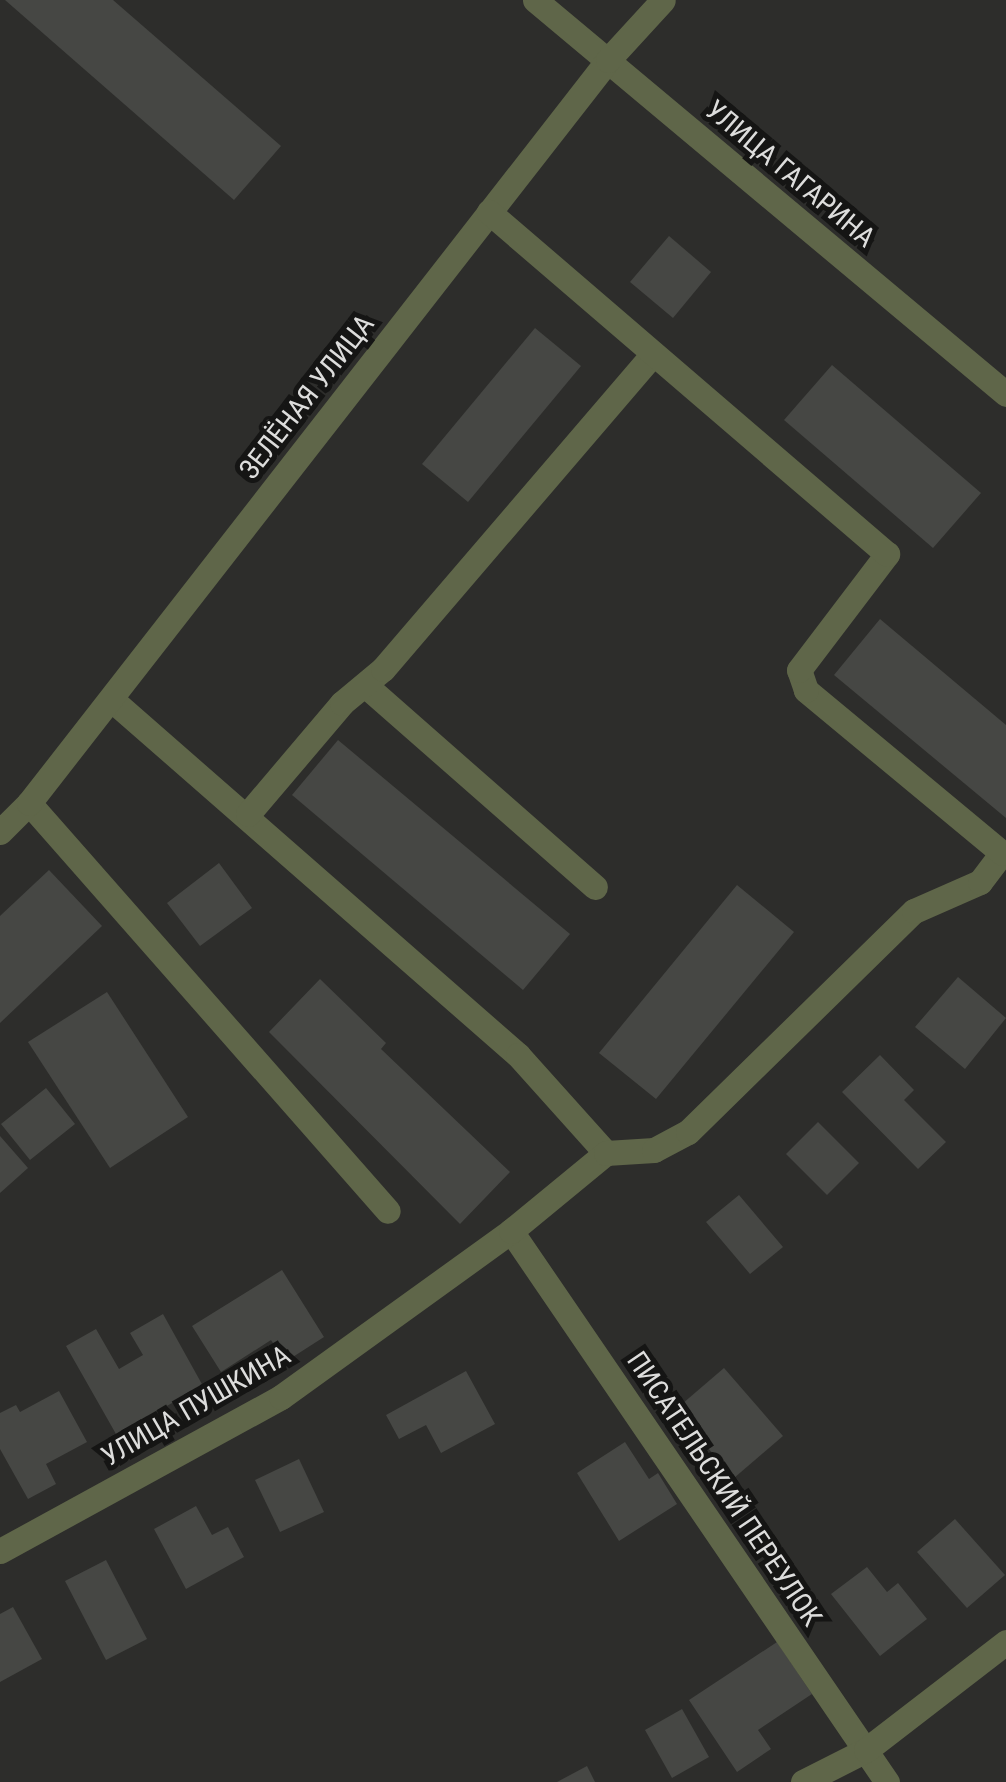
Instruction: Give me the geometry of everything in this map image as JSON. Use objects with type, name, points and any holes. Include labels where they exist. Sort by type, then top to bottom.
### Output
[{"type":"street","name":"УЛИЦА ГАГАРИНА","points":[[535,0],[1006,394]]},
{"type":"street","name":"ЗЕЛЁНАЯ УЛИЦА","points":[[0,832],[29,804],[608,60],[664,0]]},
{"type":"street","points":[[111,699],[248,814],[518,1055],[606,1153],[654,1150],[688,1132],[914,911],[940,894],[980,882],[1004,855],[806,690],[799,670],[887,554],[489,212]]},
{"type":"street","points":[[248,814],[653,354]]},
{"type":"street","points":[[365,684],[595,887]]},
{"type":"street","points":[[29,804],[388,1211]]},
{"type":"street","name":"УЛИЦА ПУШКИНА","points":[[0,1551],[281,1397],[511,1231],[606,1153]]},
{"type":"street","name":"ПИСАТЕЛЬСКИЙ ПЕРЕУЛОК","points":[[511,1231],[888,1782]]},
{"type":"street","points":[[803,1782],[866,1750],[1006,1642]]},
{"type":"building","points":[[5,0],[113,0],[281,146],[234,200]]},
{"type":"building","points":[[669,236],[711,272],[673,318],[630,282]]},
{"type":"building","points":[[535,328],[581,366],[468,502],[422,464]]},
{"type":"building","points":[[832,365],[981,493],[933,548],[784,420]]},
{"type":"building","points":[[880,619],[1006,725],[1006,818],[834,675]]},
{"type":"building","points":[[338,740],[570,934],[523,990],[292,795]]},
{"type":"building","points":[[219,863],[252,908],[200,946],[167,903]]},
{"type":"building","points":[[49,870],[102,926],[0,1023],[0,916]]},
{"type":"building","points":[[737,885],[794,932],[656,1099],[599,1053]]},
{"type":"building","points":[[958,977],[1006,1018],[965,1069],[915,1027]]},
{"type":"building","points":[[320,979],[386,1043],[381,1049],[510,1172],[460,1224],[269,1032]]},
{"type":"building","points":[[107,992],[188,1117],[110,1168],[28,1042]]},
{"type":"building","points":[[880,1055],[914,1090],[904,1100],[946,1142],[918,1169],[842,1092]]},
{"type":"building","points":[[46,1088],[75,1124],[30,1160],[1,1124]]},
{"type":"building","points":[[818,1122],[859,1163],[827,1195],[786,1154]]},
{"type":"building","points":[[0,1136],[28,1168],[0,1193]]},
{"type":"building","points":[[739,1195],[783,1247],[750,1274],[706,1222]]},
{"type":"building","points":[[282,1270],[324,1337],[285,1362],[271,1340],[221,1372],[192,1326]]},
{"type":"building","points":[[163,1314],[203,1386],[116,1434],[66,1346],[96,1329],[119,1369],[143,1355],[130,1333]]},
{"type":"building","points":[[724,1368],[783,1436],[734,1478],[675,1410]]},
{"type":"building","points":[[466,1371],[495,1424],[441,1453],[426,1425],[399,1439],[386,1415]]},
{"type":"building","points":[[59,1391],[87,1442],[46,1464],[56,1484],[28,1499],[0,1449],[0,1413],[16,1405],[20,1412]]},
{"type":"building","points":[[625,1442],[649,1479],[658,1473],[677,1504],[619,1541],[577,1473]]},
{"type":"building","points":[[299,1459],[324,1512],[280,1532],[255,1480]]},
{"type":"building","points":[[196,1506],[212,1535],[228,1527],[244,1557],[186,1589],[154,1529]]},
{"type":"building","points":[[955,1519],[1005,1575],[967,1608],[917,1552]]},
{"type":"building","points":[[106,1560],[147,1639],[106,1660],[65,1581]]},
{"type":"building","points":[[867,1567],[887,1592],[898,1583],[927,1619],[880,1656],[831,1594]]},
{"type":"building","points":[[13,1607],[42,1659],[0,1682],[0,1614]]},
{"type":"building","points":[[777,1642],[812,1694],[758,1730],[771,1749],[737,1772],[689,1700]]},
{"type":"building","points":[[682,1709],[709,1757],[672,1778],[645,1730]]},
{"type":"building","points":[[587,1766],[595,1782],[557,1782]]}]
